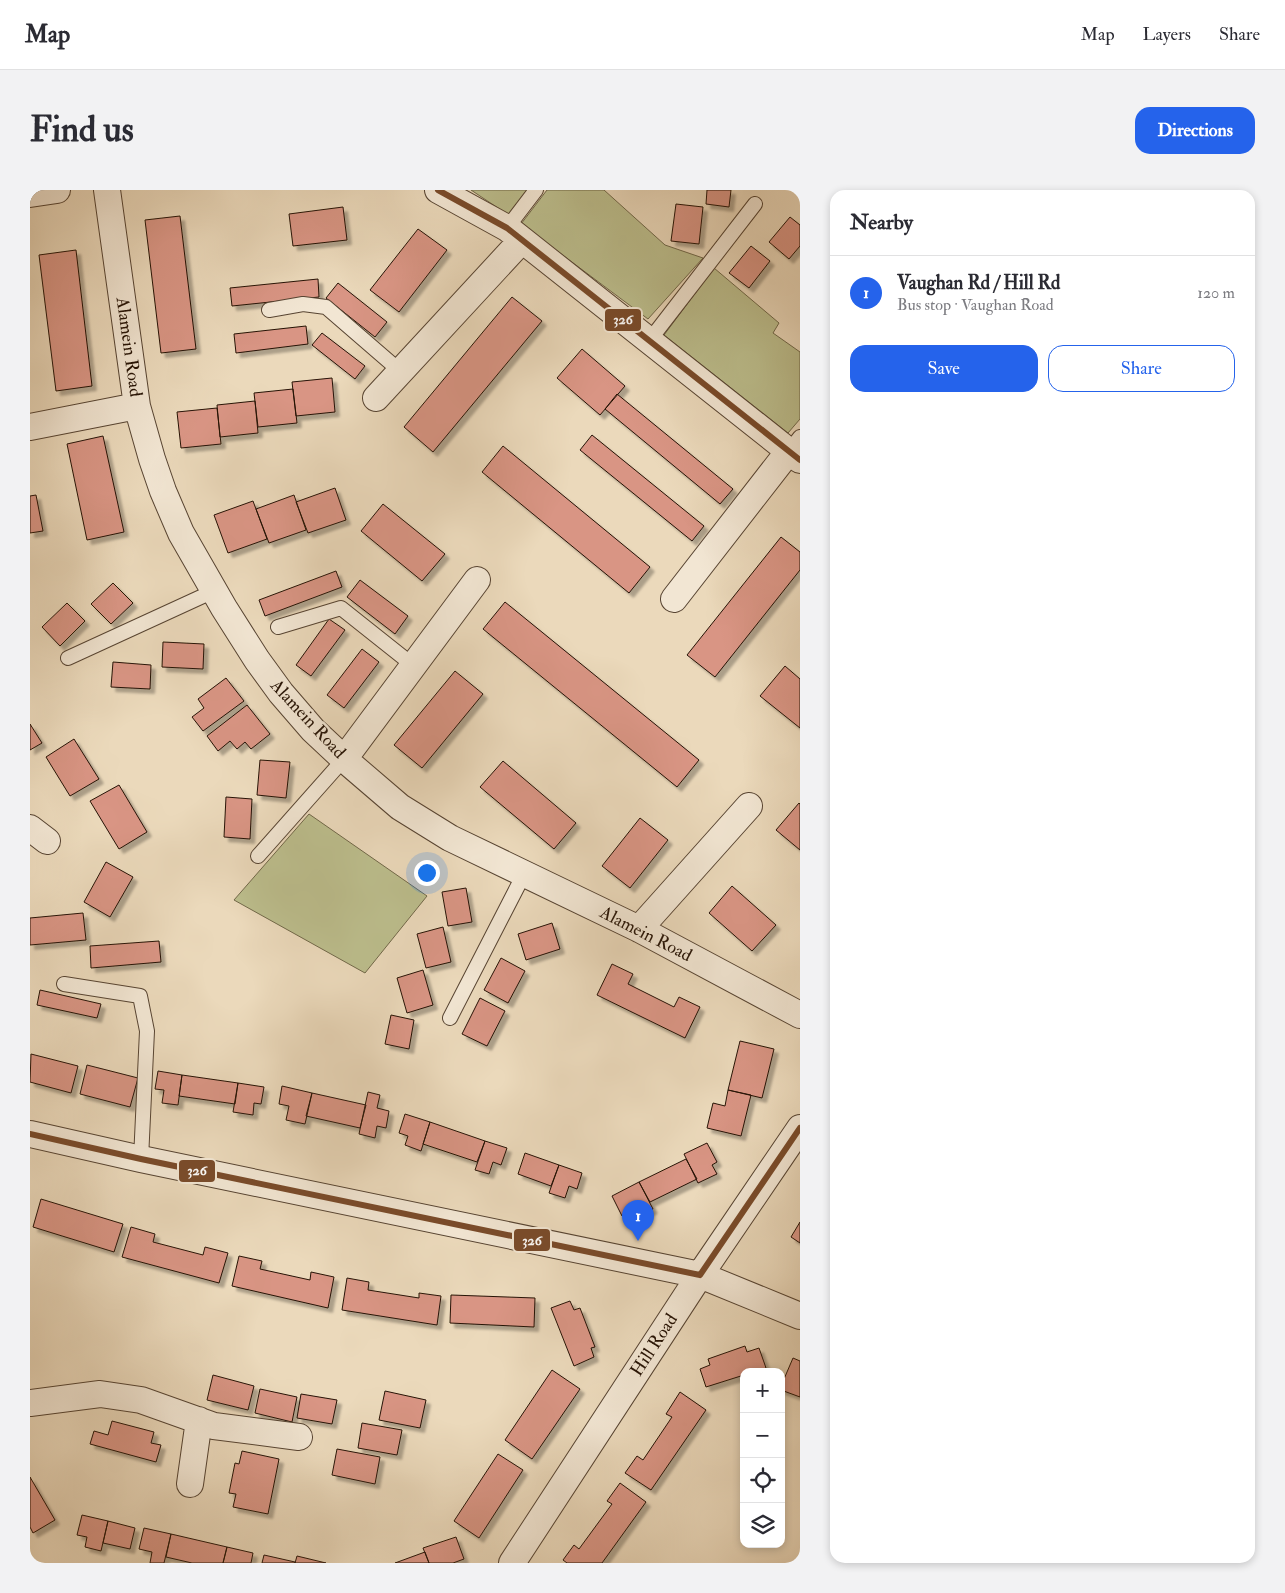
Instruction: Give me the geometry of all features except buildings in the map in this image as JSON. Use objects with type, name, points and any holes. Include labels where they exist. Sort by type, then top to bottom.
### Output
[{"type":"street","points":[[30,194],[57,190]]},
{"type":"street","name":"Alamein Road","points":[[107,190],[137,406],[163,491],[181,533],[256,660],[312,730],[400,807],[450,838],[639,929],[800,1016]]},
{"type":"street","points":[[438,190],[514,234],[649,341],[796,450],[674,599]]},
{"type":"street","points":[[376,398],[514,234]]},
{"type":"street","points":[[30,427],[137,406]]},
{"type":"street","points":[[344,759],[477,580]]},
{"type":"street","points":[[639,929],[749,806]]},
{"type":"street","name":"Hill Road","points":[[512,1563],[700,1275],[800,1128]]},
{"type":"street","points":[[30,1134],[141,1159],[700,1275],[800,1316]]},
{"type":"street","points":[[30,1403],[100,1394],[142,1400],[214,1426],[299,1437]]},
{"type":"street","points":[[190,1484],[198,1420]]},
{"type":"lane","points":[[514,234],[536,190]]},
{"type":"lane","points":[[649,341],[756,204]]},
{"type":"lane","points":[[269,310],[303,304],[326,308],[400,371]]},
{"type":"lane","points":[[68,658],[214,590]]},
{"type":"lane","points":[[278,627],[341,608],[414,666]]},
{"type":"lane","points":[[258,856],[344,759]]},
{"type":"lane","points":[[450,1018],[524,874]]},
{"type":"lane","points":[[64,984],[140,996],[147,1030],[141,1159]]},
{"type":"green space","points":[[471,190],[527,190],[510,216]]},
{"type":"green space","points":[[547,190],[604,190],[665,245],[703,258],[648,319],[521,224]]},
{"type":"green space","points":[[714,268],[779,323],[773,333],[800,352],[800,419],[788,433],[664,335]]},
{"type":"green space","points":[[309,814],[427,896],[365,973],[234,900]]},
{"type":"transit line","name":"326","points":[[438,190],[507,228],[800,460]]},
{"type":"transit line","name":"326","points":[[700,1275],[800,1128]]},
{"type":"transit line","name":"326","points":[[30,1134],[141,1159],[700,1275]]},
{"type":"place","name":"Vaughan Rd / Hill Rd","points":[[638,1241]]}]
